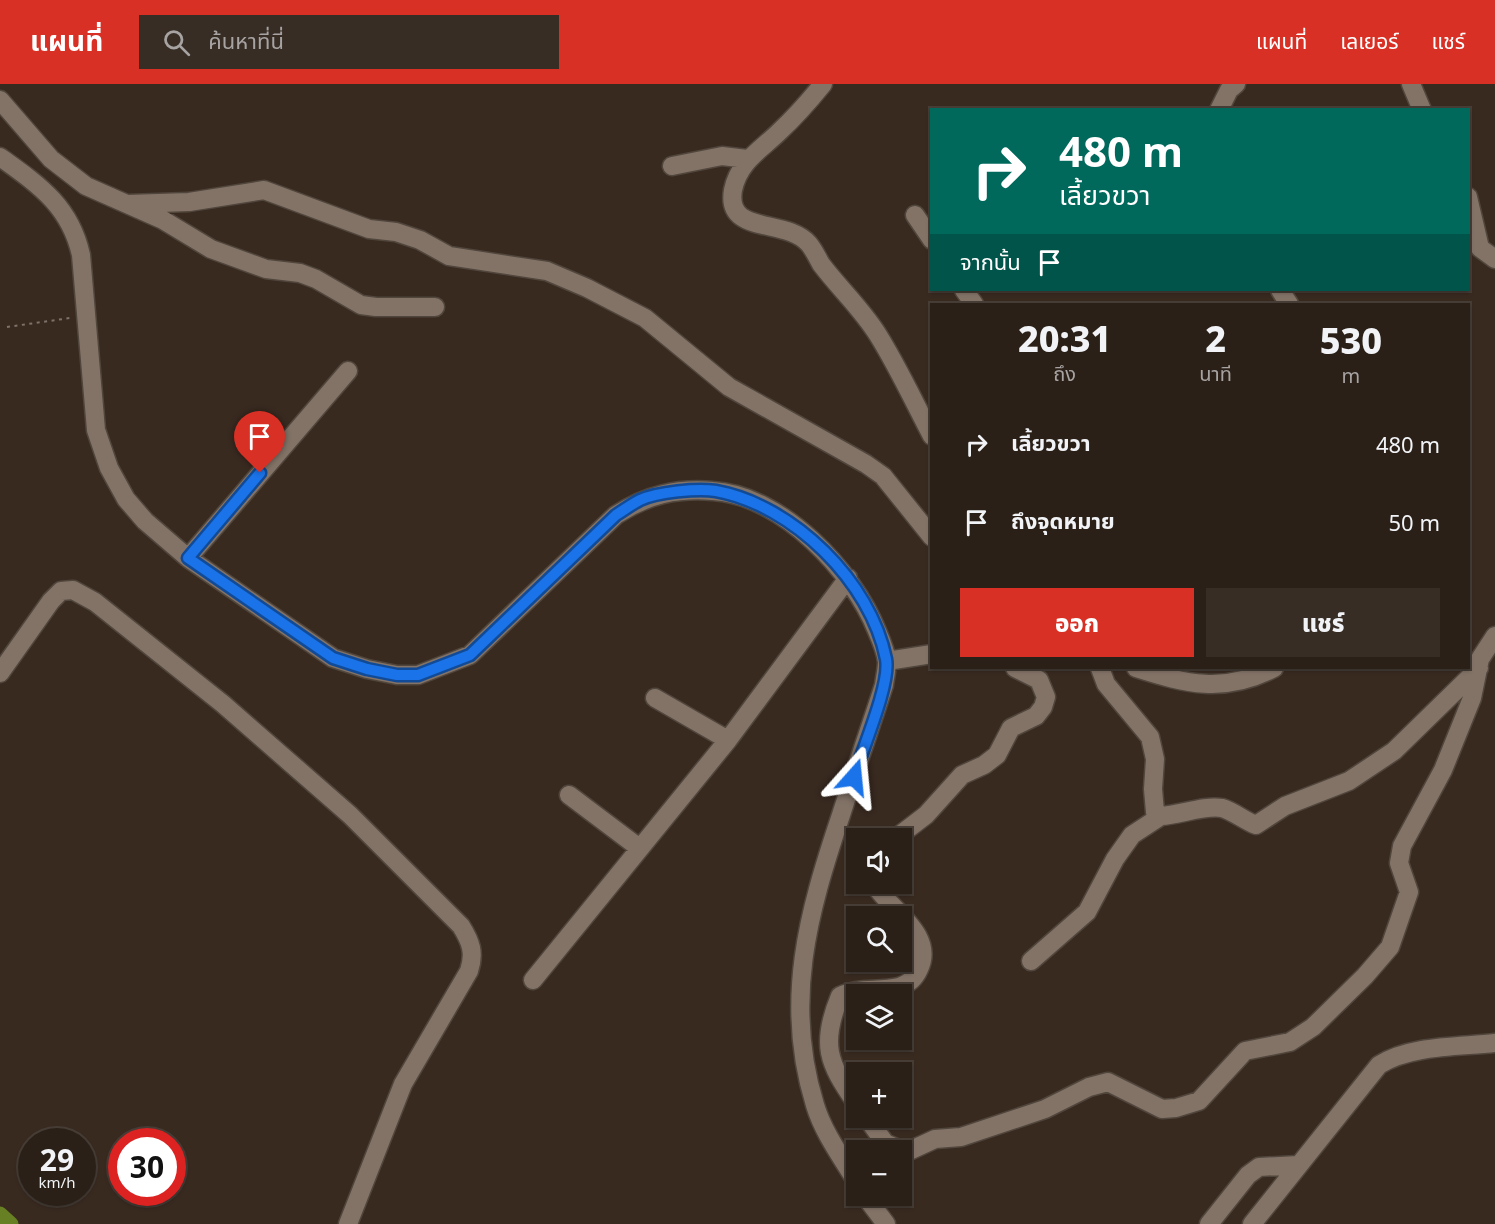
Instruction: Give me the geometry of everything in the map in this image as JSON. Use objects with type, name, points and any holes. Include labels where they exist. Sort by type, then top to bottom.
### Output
[{"type":"street","points":[[823,84],[779,132],[747,159],[733,190],[733,205],[737,214],[748,222],[786,228],[802,236],[811,246],[821,263],[878,335],[930,432]]},
{"type":"street","points":[[1220,108],[1229,90],[1236,84]]},
{"type":"street","points":[[1411,84],[1421,108]]},
{"type":"street","points":[[0,100],[51,159],[86,186],[128,204],[239,262],[266,270],[308,276],[361,305],[376,308],[435,307]]},
{"type":"street","points":[[672,166],[722,156],[747,159]]},
{"type":"street","points":[[0,157],[29,178],[64,210],[76,235],[81,255],[96,430],[109,468],[126,499],[145,521],[188,558],[333,658],[367,669],[397,675],[418,675],[470,655],[616,515],[640,500],[667,493],[714,491],[768,508],[829,556],[848,578],[871,616],[887,661],[884,685],[813,902],[802,959],[800,1016],[804,1058],[815,1107],[846,1163]]},
{"type":"street","points":[[128,204],[189,202],[264,190],[369,229],[396,232],[420,240],[449,256],[547,271],[587,288],[645,318],[729,387],[866,464],[883,476],[930,535]]},
{"type":"street","points":[[1470,206],[1480,248],[1495,259]]},
{"type":"street","points":[[915,215],[930,237]]},
{"type":"street","points":[[188,558],[348,371]]},
{"type":"street","points":[[533,980],[728,740],[848,578]]},
{"type":"street","points":[[0,673],[61,591],[73,590],[94,602],[223,704],[350,815],[460,926],[469,939],[473,952],[469,971],[403,1084],[348,1224]]},
{"type":"street","points":[[912,1150],[935,1138],[961,1137],[1045,1109],[1089,1088],[1108,1082],[1162,1109],[1176,1108],[1199,1101],[1245,1051],[1290,1042],[1313,1027],[1390,947],[1409,892],[1399,863],[1402,846],[1443,770],[1472,698],[1480,659],[1495,636]]},
{"type":"street","points":[[887,661],[930,654]]},
{"type":"street","points":[[1031,961],[1087,912],[1115,858],[1132,835],[1161,816],[1188,813],[1205,807],[1224,809],[1256,825],[1285,806],[1349,781],[1394,751],[1479,668]]},
{"type":"street","points":[[909,828],[926,815],[962,775],[984,765],[997,755],[1011,729],[1036,716],[1043,707],[1046,697],[1039,680],[1017,669]]},
{"type":"street","points":[[1100,669],[1106,684],[1150,737],[1155,759],[1152,800],[1155,812],[1161,816]]},
{"type":"street","points":[[1139,669],[1178,681],[1215,686],[1271,669]]},
{"type":"street","points":[[655,698],[728,740]]},
{"type":"street","points":[[569,795],[639,847]]},
{"type":"street","points":[[846,1089],[835,1073],[828,1047],[831,1017],[840,996],[849,991],[899,987],[913,980],[921,966],[922,949],[917,937],[904,915],[884,894]]},
{"type":"street","points":[[1252,1224],[1379,1065],[1389,1058],[1418,1052],[1495,1043]]},
{"type":"street","points":[[1209,1224],[1248,1176],[1259,1167],[1299,1166]]},
{"type":"street","points":[[872,1206],[886,1224]]},
{"type":"path","points":[[7,327],[85,316]]},
{"type":"waterway","points":[[0,1214],[11,1224]]},
{"type":"route","points":[[260,473],[188,558],[333,658],[367,669],[397,675],[418,675],[470,655],[490,639],[544,583],[616,515],[640,500],[667,493],[714,491],[768,508],[829,556],[848,578],[871,616],[881,641],[887,661],[884,685],[854,777]]}]
